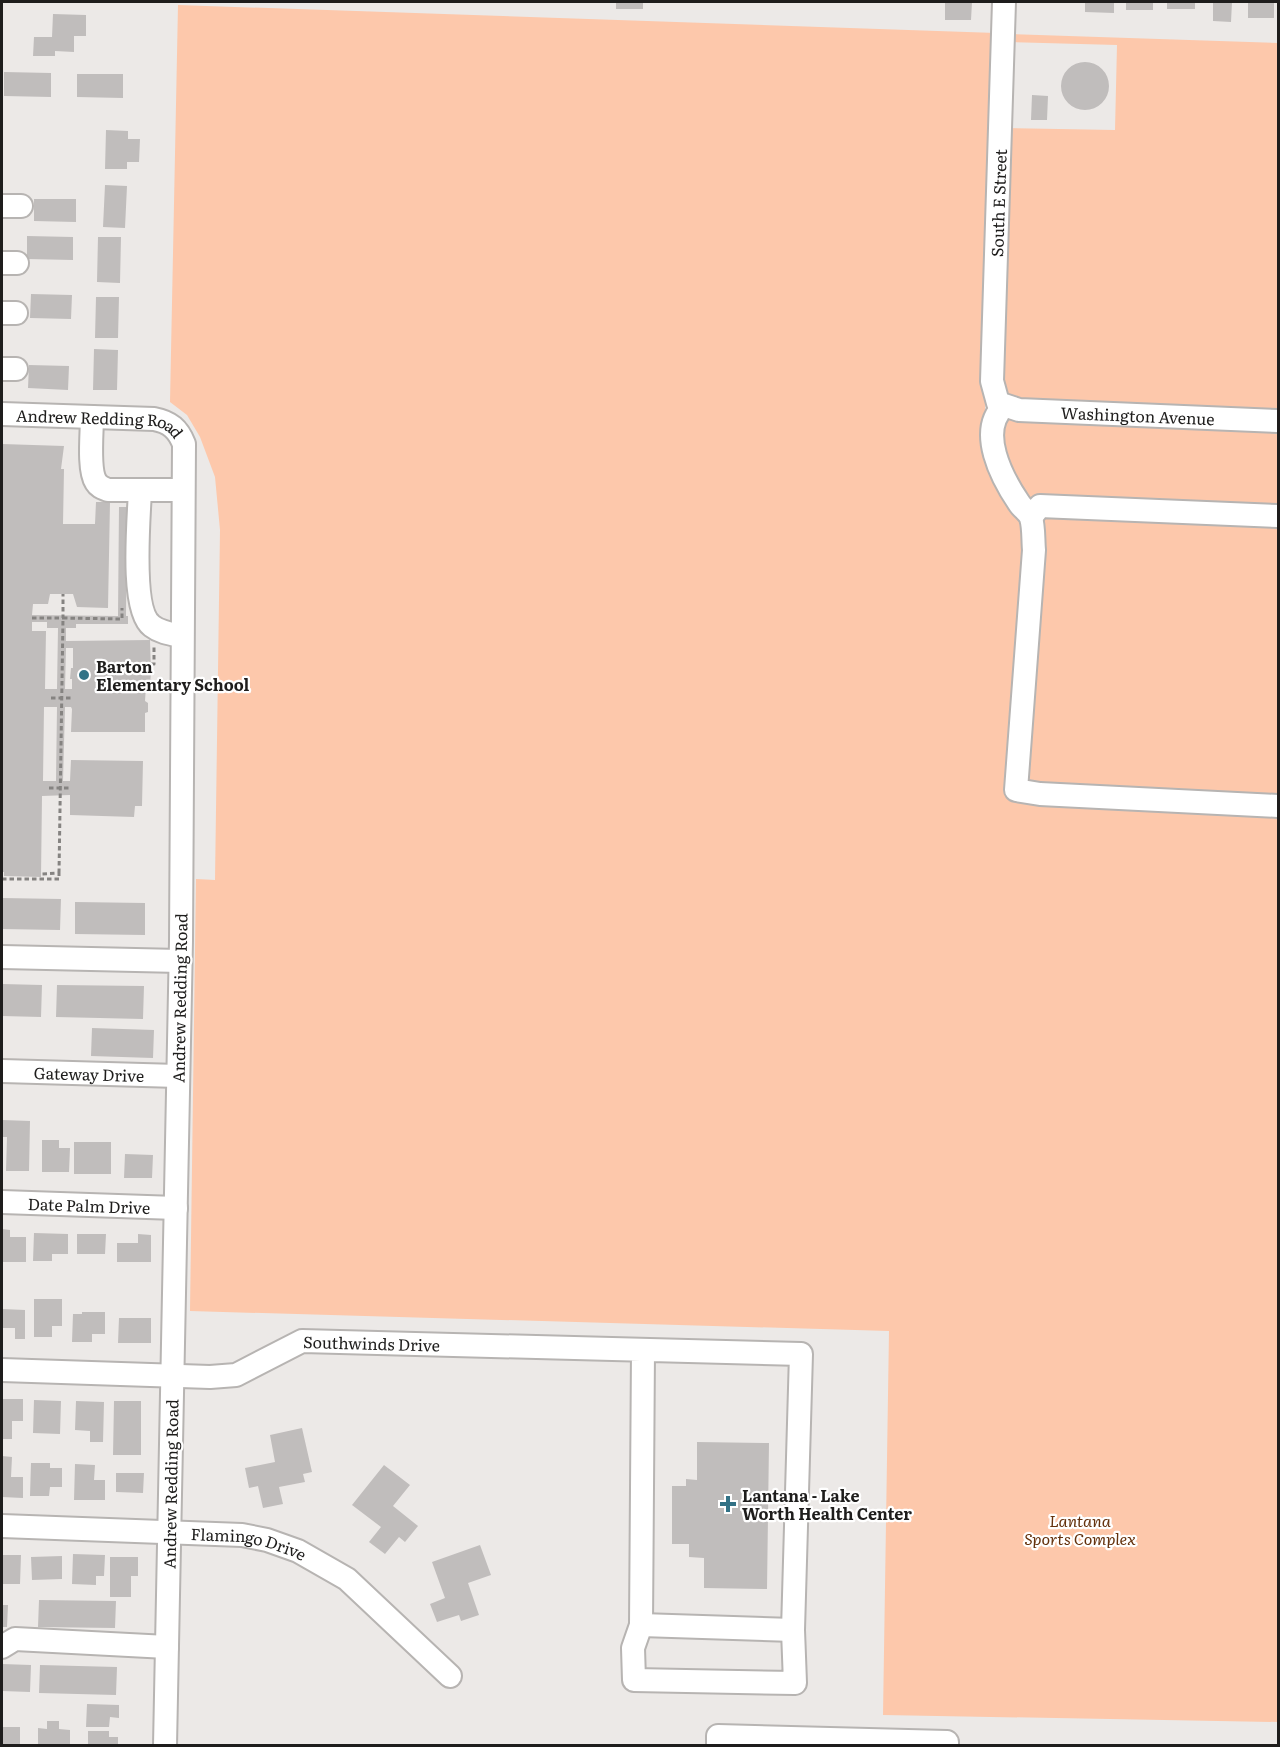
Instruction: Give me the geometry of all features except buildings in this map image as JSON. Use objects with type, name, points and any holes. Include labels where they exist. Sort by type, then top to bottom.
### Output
[{"type":"street","name":"South E Street","points":[[1001,404],[992,381],[1004,2]]},
{"type":"street","name":"Washington Avenue","points":[[1001,404],[1019,410],[1278,421]]},
{"type":"street","points":[[1001,404],[992,425],[994,452],[1019,503],[1031,517],[1034,550],[1016,790],[1040,795],[1278,806]]},
{"type":"street","name":"Andrew Redding Road","points":[[2,414],[154,419],[165,421],[173,427],[180,434],[184,444],[180,962],[165,1746]]},
{"type":"street","points":[[92,417],[92,470],[94,480],[100,487],[108,490],[183,490]]},
{"type":"street","points":[[140,490],[138,581],[142,613],[150,625],[164,632],[182,636]]},
{"type":"street","points":[[1031,517],[1040,506],[1278,516]]},
{"type":"street","points":[[2,957],[180,962]]},
{"type":"street","name":"Gateway Drive","points":[[2,1071],[178,1076]]},
{"type":"street","name":"Date Palm Drive","points":[[2,1202],[176,1208]]},
{"type":"street","name":"Southwinds Drive","points":[[2,1370],[210,1377],[236,1375],[302,1341],[801,1354],[793,1630]]},
{"type":"street","points":[[640,1625],[793,1630],[795,1683],[634,1680],[633,1648],[640,1625],[643,1351]]},
{"type":"street","name":"Flamingo Drive","points":[[2,1526],[242,1535],[267,1540],[318,1561],[347,1578],[450,1676]]},
{"type":"street","points":[[2,1647],[15,1639],[167,1647]]},
{"type":"street","points":[[718,1746],[718,1736],[898,1743],[947,1742],[947,1746]]},
{"type":"path","points":[[2,879],[59,879],[63,594]]},
{"type":"path","points":[[32,618],[122,619],[122,608]]},
{"type":"path","points":[[51,698],[71,698]]},
{"type":"path","points":[[49,788],[70,788]]},
{"type":"path","points":[[41,874],[59,873]]},
{"type":"green space","name":"Lantana Sports Complex","points":[[178,5],[996,33],[985,413],[1278,427],[1278,1722],[883,1715],[889,1331],[190,1311],[196,879],[215,880],[220,530],[215,477],[200,437],[187,415],[170,402]]},
{"type":"green space","points":[[1010,34],[1278,43],[1278,413],[1016,401],[1005,396],[998,378],[1006,128],[1115,130],[1117,45],[1010,42]]},
{"type":"place","name":"Barton Elementary School","points":[[84,675]]},
{"type":"place","name":"Lantana - Lake Worth Health Center","points":[[728,1504]]}]
